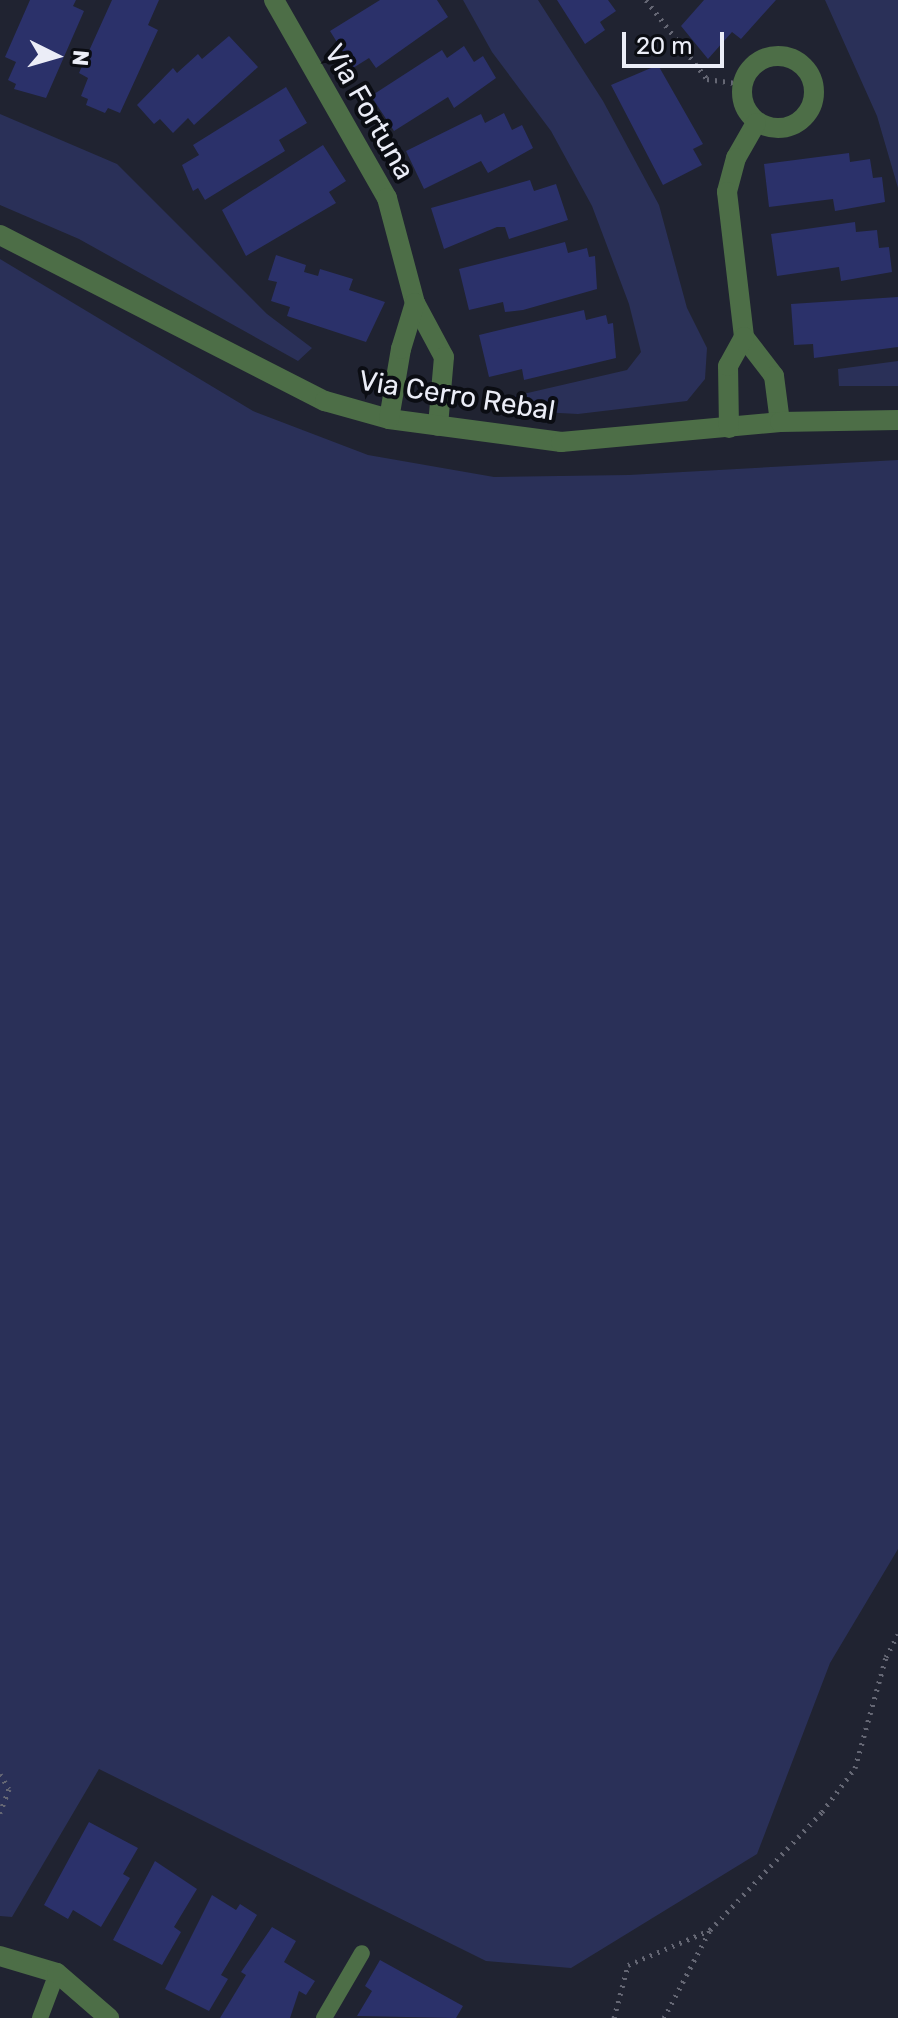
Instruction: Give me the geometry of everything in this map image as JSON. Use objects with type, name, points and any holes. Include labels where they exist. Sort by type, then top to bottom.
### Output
[{"type":"street","name":"Via Fortuna","points":[[274,0],[387,198],[415,303],[444,357],[438,426]]},
{"type":"street","points":[[771,56],[798,62],[813,85],[813,99],[798,122],[785,127],[756,123],[743,99],[743,84],[758,62],[771,56]]},
{"type":"street","points":[[756,123],[736,158],[727,192],[744,337],[774,376],[780,422]]},
{"type":"street","name":"Via Cerro Rebal","points":[[0,235],[325,401],[389,419],[561,442],[780,422],[898,420]]},
{"type":"street","points":[[389,419],[401,349],[415,303]]},
{"type":"street","points":[[729,428],[728,366],[744,337]]},
{"type":"street","points":[[0,1956],[57,1973],[109,2018]]},
{"type":"lane","points":[[324,2018],[362,1953]]},
{"type":"lane","points":[[40,2018],[57,1973]]},
{"type":"path","points":[[646,0],[707,79],[743,84]]},
{"type":"path","points":[[664,2018],[710,1930],[822,1812],[855,1768],[886,1657],[898,1634]]},
{"type":"path","points":[[0,1774],[9,1789],[0,1813]]},
{"type":"path","points":[[614,2018],[628,1965],[710,1930]]},
{"type":"shaded area","points":[[463,0],[538,0],[603,101],[659,205],[687,308],[707,348],[705,379],[687,401],[578,414],[501,410],[501,399],[627,370],[641,352],[629,304],[592,206],[551,131],[492,52]]},
{"type":"shaded area","points":[[825,0],[898,0],[898,188],[877,116]]},
{"type":"shaded area","points":[[0,114],[117,164],[267,314],[312,348],[298,361],[79,239],[0,205]]},
{"type":"shaded area","points":[[0,259],[253,411],[368,455],[494,477],[629,475],[898,460],[898,1549],[830,1663],[757,1854],[571,1968],[486,1961],[99,1769],[12,1917],[0,1916]]},
{"type":"shaded area","points":[[898,361],[898,386],[839,386],[838,369]]},
{"type":"building","points":[[30,0],[76,0],[73,6],[84,11],[46,98],[14,89],[16,84],[8,80],[16,62],[5,57]]},
{"type":"building","points":[[112,0],[159,0],[148,25],[158,30],[120,113],[108,108],[105,113],[86,105],[88,99],[81,96],[88,78],[79,73]]},
{"type":"building","points":[[380,0],[437,0],[448,17],[376,68],[369,58],[353,68],[330,31]]},
{"type":"building","points":[[557,0],[608,0],[616,11],[600,22],[605,30],[585,44]]},
{"type":"building","points":[[704,0],[776,0],[741,39],[732,32],[708,59],[681,26]]},
{"type":"building","points":[[229,36],[258,67],[194,125],[188,118],[173,133],[160,119],[154,124],[137,105],[173,68],[177,73],[198,54],[202,59]]},
{"type":"building","points":[[464,46],[474,62],[483,56],[496,78],[454,108],[448,97],[394,131],[371,96],[442,50],[447,58]]},
{"type":"building","points":[[658,65],[703,144],[693,149],[702,165],[663,185],[611,85]]},
{"type":"building","points":[[286,87],[307,123],[279,140],[285,151],[205,200],[198,188],[193,191],[182,165],[199,155],[193,145]]},
{"type":"building","points":[[504,113],[512,130],[522,125],[533,148],[488,173],[481,161],[424,189],[406,151],[481,114],[485,123]]},
{"type":"building","points":[[323,145],[346,181],[329,192],[336,203],[246,256],[222,210]]},
{"type":"building","points":[[849,153],[850,162],[870,159],[873,178],[882,177],[885,202],[835,211],[833,199],[769,207],[764,164]]},
{"type":"building","points":[[530,180],[534,191],[556,184],[568,220],[509,239],[505,227],[497,227],[444,249],[431,208]]},
{"type":"building","points":[[855,222],[856,232],[877,230],[879,248],[889,247],[892,272],[841,281],[839,267],[777,276],[771,234]]},
{"type":"building","points":[[565,242],[568,253],[587,248],[589,257],[595,256],[597,289],[523,310],[505,312],[503,302],[469,310],[459,269]]},
{"type":"building","points":[[276,255],[306,265],[304,272],[318,276],[320,269],[353,279],[349,290],[385,302],[366,342],[287,316],[290,307],[271,301],[277,282],[268,280]]},
{"type":"building","points":[[898,297],[898,347],[814,358],[813,344],[794,345],[791,304]]},
{"type":"building","points":[[584,310],[586,320],[606,315],[608,324],[613,323],[616,358],[524,380],[522,369],[489,377],[479,335]]},
{"type":"building","points":[[89,1822],[138,1848],[123,1874],[130,1878],[101,1927],[73,1910],[68,1919],[44,1905]]},
{"type":"building","points":[[155,1861],[197,1889],[174,1927],[181,1932],[162,1965],[113,1940]]},
{"type":"building","points":[[212,1895],[236,1910],[240,1904],[257,1915],[221,1975],[228,1979],[209,2011],[165,1989]]},
{"type":"building","points":[[272,1927],[296,1941],[284,1962],[315,1981],[306,1995],[299,1991],[290,2018],[220,2018],[246,1975],[241,1972]]},
{"type":"building","points":[[380,1960],[463,2006],[456,2018],[357,2016],[372,1991],[365,1986]]}]
